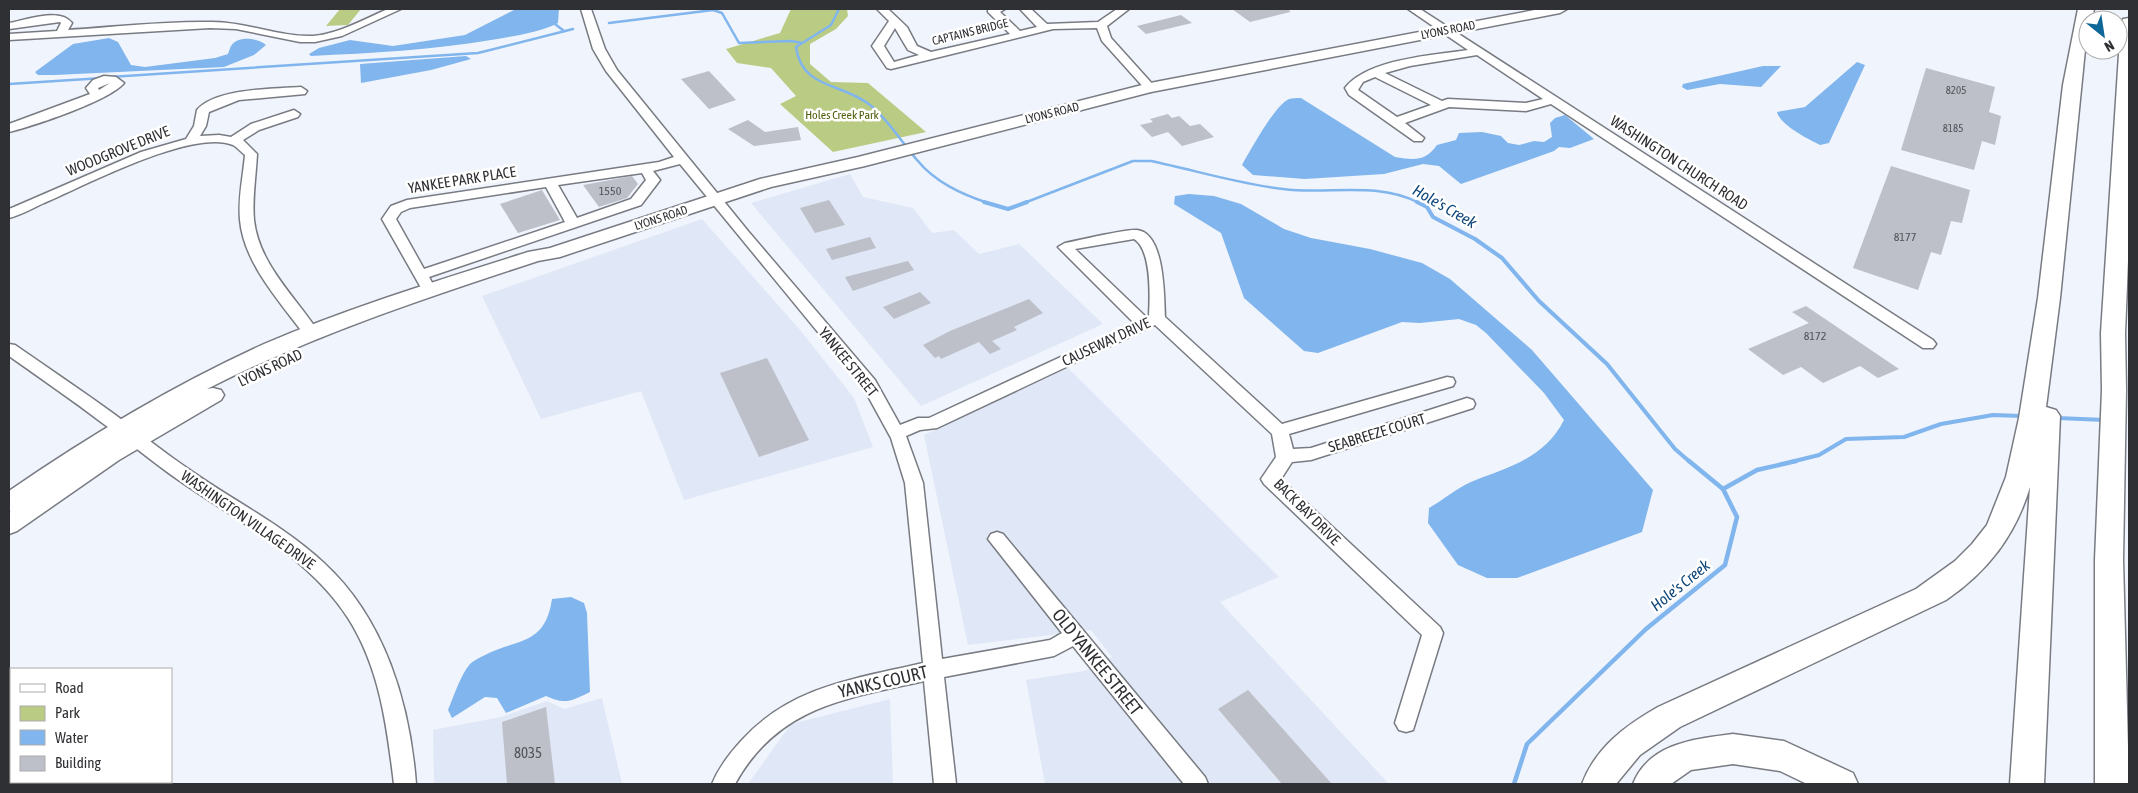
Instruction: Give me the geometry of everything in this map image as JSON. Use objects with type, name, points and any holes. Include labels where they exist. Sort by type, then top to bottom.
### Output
[{"type":"highway","points":[[1599,784],[1610,765],[1642,733],[1669,717],[1926,598],[1948,584],[1975,560],[1996,532],[2008,506],[2028,447],[2046,331],[2070,99],[2086,9]]},
{"type":"highway","points":[[2112,784],[2109,560],[2114,390],[2113,333],[2123,159],[2126,46],[2129,23]]},
{"type":"highway","points":[[2123,159],[2129,240]]},
{"type":"highway","points":[[2026,784],[2047,412],[2046,331]]},
{"type":"highway","points":[[1650,784],[1659,773],[1684,756],[1733,749],[1784,756],[1840,784]]},
{"type":"main road","name":"LYONS ROAD","points":[[9,525],[128,433],[186,392],[311,333],[424,283],[535,256],[553,254],[766,183],[859,162],[1150,88],[1560,9]]},
{"type":"main road","name":"LYONS ROAD","points":[[9,503],[128,433],[332,339],[539,264],[553,254]]},
{"type":"street","points":[[9,37],[224,26],[248,28],[300,39],[315,39],[338,34],[396,9]]},
{"type":"street","name":"YANKEE STREET","points":[[586,9],[600,49],[612,71],[717,199],[743,234],[869,384],[897,433],[914,483],[945,784]]},
{"type":"street","name":"CAPTAINS BRIDGE","points":[[882,9],[902,29],[912,48],[930,56]]},
{"type":"street","name":"CAPTAINS BRIDGE","points":[[1000,9],[992,10],[1018,34]]},
{"type":"street","name":"CAPTAINS BRIDGE","points":[[1025,9],[1045,28]]},
{"type":"street","points":[[1124,9],[1101,25],[1106,39],[1150,88]]},
{"type":"street","name":"WASHINGTON CHURCH ROAD","points":[[1413,9],[1551,101],[1650,162],[1928,344]]},
{"type":"street","points":[[9,26],[59,18],[67,22],[60,34]]},
{"type":"street","name":"CAPTAINS BRIDGE","points":[[894,21],[878,46],[891,66],[1045,28],[1101,25]]},
{"type":"street","points":[[1418,138],[1353,92],[1353,84],[1376,73],[1437,56],[1477,52]]},
{"type":"street","points":[[1376,73],[1441,105]]},
{"type":"street","points":[[191,141],[200,126],[203,110],[211,105],[231,96],[250,93],[301,91]]},
{"type":"street","points":[[9,128],[96,95]]},
{"type":"street","points":[[1396,122],[1441,105],[1471,104],[1526,108],[1551,101]]},
{"type":"street","points":[[233,141],[255,127],[294,114]]},
{"type":"street","name":"WOODGROVE DRIVE","points":[[9,214],[147,153],[191,141],[214,139],[233,141]]},
{"type":"street","points":[[233,141],[246,147],[252,154],[247,214],[252,240],[278,285],[311,333]]},
{"type":"street","name":"YANKEE PARK PLACE","points":[[424,283],[389,219],[396,209],[408,204],[644,167],[661,166],[683,158]]},
{"type":"street","points":[[424,283],[543,235],[636,202],[653,180],[644,167]]},
{"type":"street","points":[[550,182],[574,224]]},
{"type":"street","points":[[1146,320],[1156,277],[1148,241],[1143,236],[1136,234],[1065,247],[1146,320],[1279,431]]},
{"type":"street","points":[[543,235],[553,254]]},
{"type":"street","name":"CAUSEWAY DRIVE","points":[[897,433],[918,424],[930,424],[1037,369],[1146,320]]},
{"type":"street","name":"WASHINGTON VILLAGE DRIVE","points":[[10,351],[128,433],[226,505],[298,553],[337,589],[354,612],[383,671],[401,742],[406,784]]},
{"type":"street","name":"SEABREEZE COURT","points":[[1279,431],[1446,382]]},
{"type":"street","name":"SEABREEZE COURT","points":[[1285,456],[1311,454],[1467,404]]},
{"type":"street","name":"BACK BAY DRIVE","points":[[1279,431],[1287,448],[1282,468],[1270,479],[1433,633],[1406,723]]},
{"type":"street","name":"OLD YANKEE STREET","points":[[997,539],[1198,784]]},
{"type":"street","name":"YANKS COURT","points":[[723,784],[735,763],[755,740],[782,716],[834,693],[932,670],[1054,648],[1074,635]]},
{"type":"shaded area","points":[[850,174],[863,197],[913,208],[932,233],[954,230],[979,254],[1019,244],[1103,324],[921,406],[751,203]]},
{"type":"shaded area","points":[[702,219],[801,331],[854,398],[873,447],[684,500],[641,391],[541,419],[482,296]]},
{"type":"shaded area","points":[[1068,368],[1279,577],[1220,602],[1389,784],[1045,784],[1026,680],[1084,671],[1112,657],[1091,630],[968,645],[924,435]]},
{"type":"shaded area","points":[[602,698],[622,784],[434,784],[433,730],[501,717],[547,701],[564,709]]},
{"type":"shaded area","points":[[890,699],[893,784],[748,784],[791,724]]},
{"type":"green space","points":[[340,9],[361,9],[348,25],[326,26]]},
{"type":"green space","name":"Holes Creek Park","points":[[791,9],[847,9],[848,16],[836,29],[810,44],[810,64],[831,82],[868,83],[926,132],[833,152],[780,104],[796,96],[771,68],[737,63],[726,49],[780,33]]},
{"type":"water","points":[[516,9],[559,9],[558,23],[525,34],[446,46],[356,54],[311,56],[309,54],[319,48],[350,40],[393,46],[465,35]]},
{"type":"water","points":[[109,38],[118,42],[131,65],[145,67],[215,58],[228,54],[234,43],[243,39],[253,39],[266,45],[254,55],[224,67],[55,75],[38,75],[35,72],[73,44]]},
{"type":"water","points":[[466,56],[471,59],[431,70],[361,83],[360,64]]},
{"type":"water","points":[[1857,62],[1865,65],[1829,143],[1820,145],[1789,127],[1779,117],[1777,112],[1805,107]]},
{"type":"water","points":[[1763,66],[1781,66],[1761,87],[1720,84],[1687,90],[1682,87],[1683,84]]},
{"type":"water","points":[[1301,98],[1395,157],[1402,158],[1413,159],[1423,157],[1433,151],[1437,145],[1456,140],[1459,133],[1482,132],[1501,136],[1508,143],[1519,145],[1534,141],[1544,142],[1552,137],[1550,123],[1555,118],[1565,115],[1594,139],[1570,148],[1559,147],[1554,151],[1461,184],[1439,166],[1423,164],[1384,174],[1305,179],[1253,175],[1242,165],[1263,129],[1283,103],[1289,99]]},
{"type":"water","points":[[1189,194],[1214,196],[1241,204],[1284,229],[1311,238],[1370,249],[1422,263],[1450,279],[1532,350],[1653,490],[1642,532],[1517,578],[1487,578],[1458,565],[1428,523],[1429,508],[1466,485],[1536,453],[1556,433],[1564,420],[1544,393],[1486,333],[1476,325],[1459,319],[1420,323],[1402,322],[1318,353],[1304,351],[1244,298],[1221,233],[1174,204],[1175,196]]},
{"type":"water","points":[[571,597],[584,603],[587,613],[590,692],[568,701],[546,696],[506,713],[497,698],[485,697],[452,718],[448,710],[460,680],[470,664],[495,650],[527,639],[543,626],[552,599]]},
{"type":"building","points":[[1232,9],[1289,9],[1290,12],[1250,22]]},
{"type":"building","points":[[1181,15],[1192,23],[1146,34],[1137,26]]},
{"type":"building","points":[[1926,68],[1995,87],[1989,112],[2001,116],[1995,145],[1982,141],[1974,170],[1901,150]]},
{"type":"building","points":[[709,71],[736,100],[709,109],[681,79]]},
{"type":"building","points":[[1168,114],[1172,118],[1179,116],[1190,126],[1200,124],[1214,137],[1182,146],[1168,132],[1152,137],[1140,125],[1153,122],[1150,119]]},
{"type":"building","points":[[748,120],[765,132],[798,127],[801,140],[754,146],[728,129]]},
{"type":"building","points":[[1891,166],[1970,190],[1962,223],[1951,221],[1941,255],[1931,252],[1918,290],[1853,268]]},
{"type":"building","points":[[632,176],[638,184],[627,198],[599,207],[583,185]]},
{"type":"building","points":[[542,190],[560,220],[518,233],[500,204]]},
{"type":"building","points":[[829,200],[845,225],[815,233],[800,208]]},
{"type":"building","points":[[870,237],[876,248],[832,260],[826,249]]},
{"type":"building","points":[[908,261],[914,270],[853,291],[845,277]]},
{"type":"building","points":[[920,292],[931,303],[894,319],[883,307]]},
{"type":"building","points":[[1029,299],[1043,313],[1014,327],[1017,330],[992,341],[1001,349],[990,354],[979,342],[941,359],[939,356],[935,358],[923,345],[950,331]]},
{"type":"building","points":[[1806,306],[1899,369],[1878,378],[1860,366],[1823,383],[1801,367],[1783,375],[1748,349],[1809,323],[1792,312]]},
{"type":"building","points":[[767,358],[809,440],[759,457],[720,373]]},
{"type":"building","points":[[1248,690],[1332,784],[1282,784],[1218,709]]},
{"type":"building","points":[[546,707],[555,784],[507,784],[502,722]]},
{"type":"waterway","name":"Hole's Creek","points":[[839,9],[831,25],[796,47],[800,61],[806,71],[825,84],[847,92],[870,105],[883,117],[924,168],[940,181],[968,196],[988,203]]},
{"type":"waterway","points":[[609,23],[713,10],[722,13],[739,43],[791,41],[802,43]]},
{"type":"waterway","points":[[555,24],[564,31]]},
{"type":"waterway","points":[[110,77],[478,53],[573,29]]},
{"type":"waterway","points":[[9,84],[103,78]]},
{"type":"waterway","name":"Hole's Creek","points":[[1024,203],[1133,161],[1151,161],[1266,187],[1300,190],[1370,190],[1403,196],[1419,203]]},
{"type":"waterway","name":"Hole's Creek","points":[[984,202],[1008,209],[1027,202]]},
{"type":"waterway","name":"Hole's Creek","points":[[1419,203],[1427,207],[1433,217],[1475,239],[1502,258],[1539,301],[1607,364],[1675,449],[1690,462]]},
{"type":"waterway","points":[[1791,462],[1819,455],[1846,439],[1904,437],[1941,424],[1993,415],[2022,416]]},
{"type":"waterway","points":[[2057,418],[2105,420]]},
{"type":"waterway","name":"Hole's Creek","points":[[1689,461],[1723,489]]},
{"type":"waterway","points":[[1723,489],[1757,470],[1796,461]]},
{"type":"waterway","name":"Hole's Creek","points":[[1514,784],[1527,744],[1646,629],[1725,565],[1737,517],[1723,489]]}]
